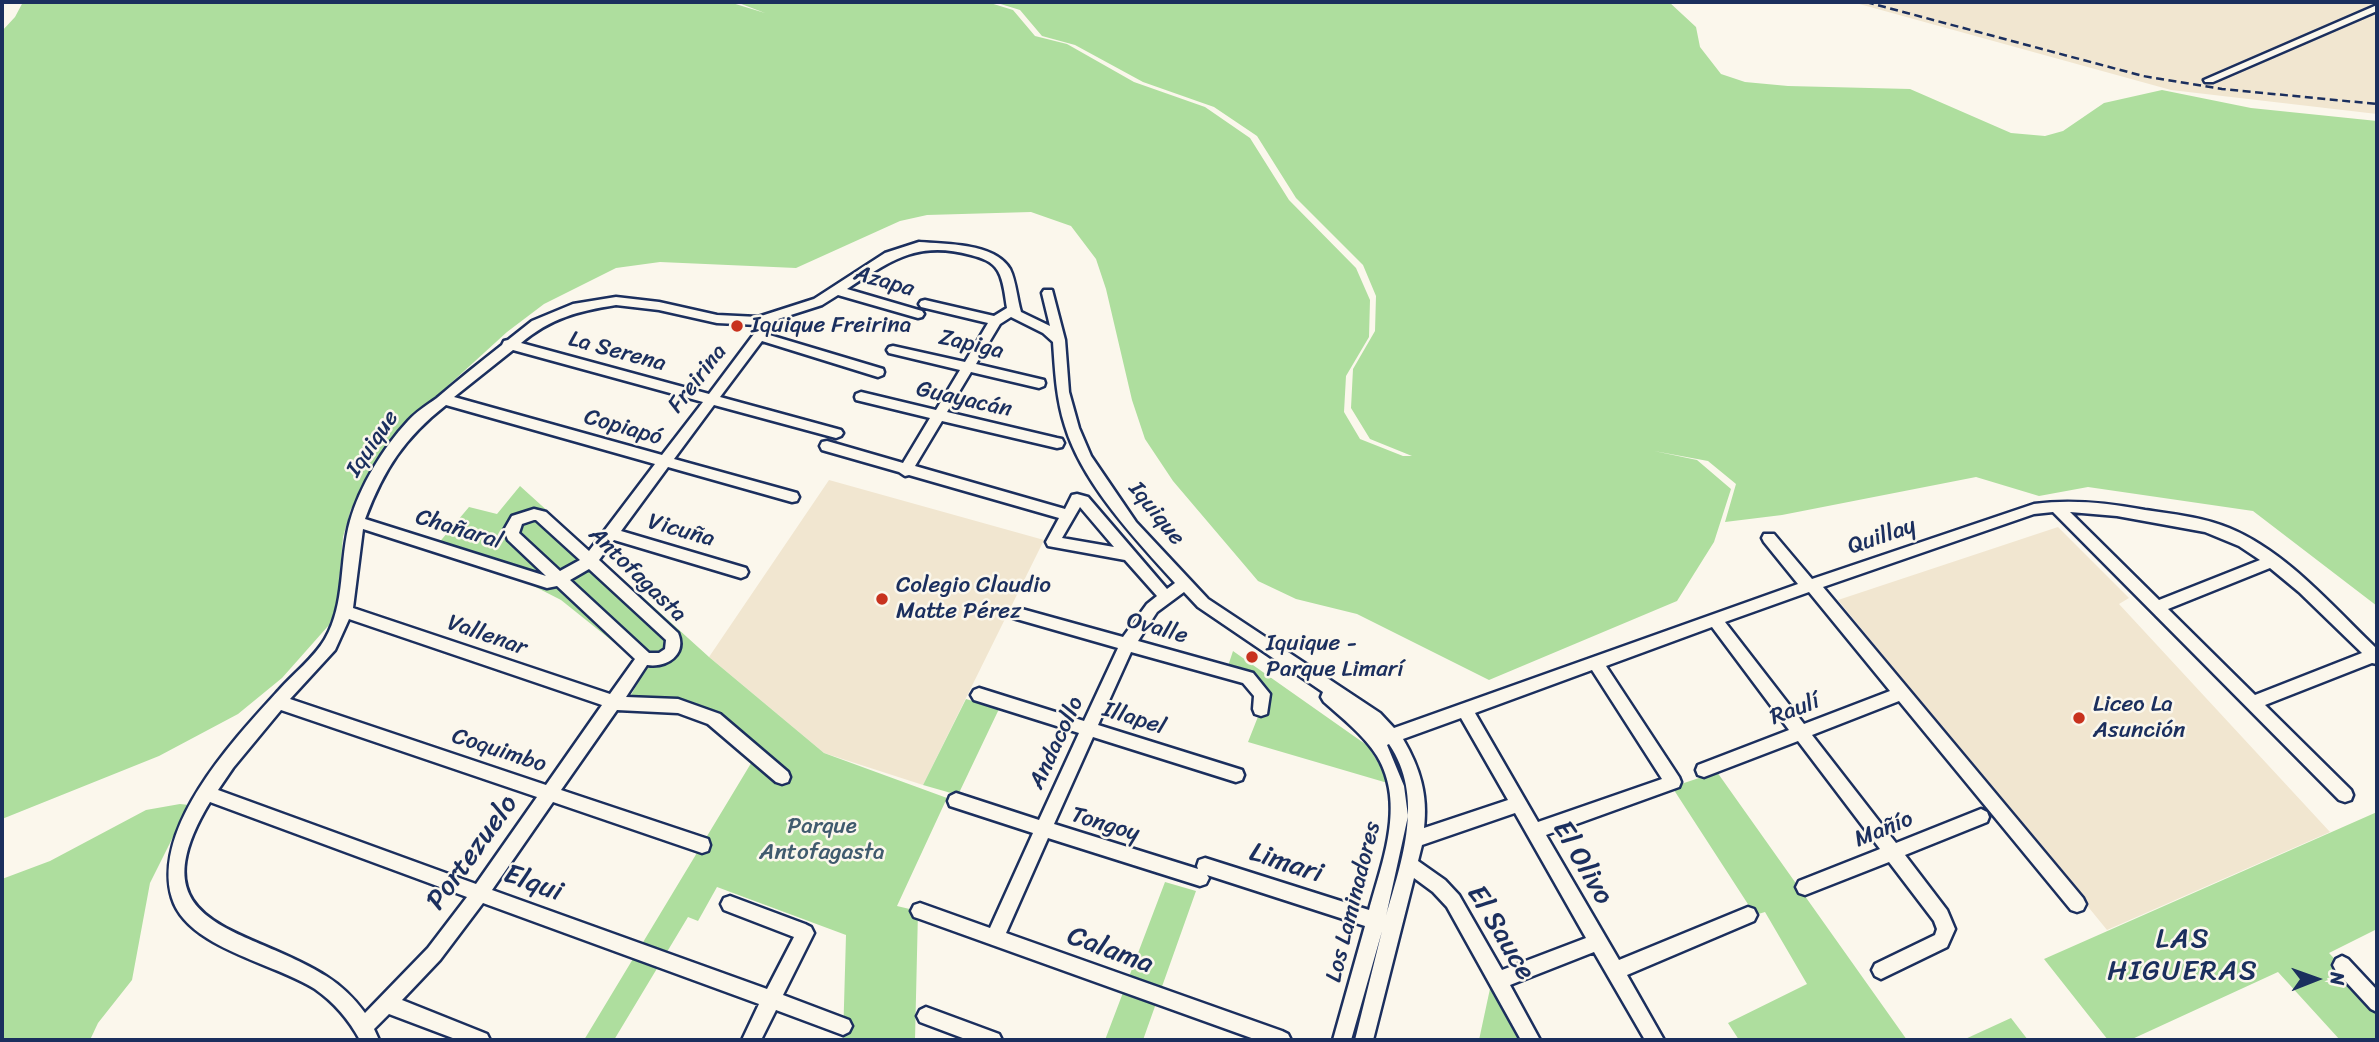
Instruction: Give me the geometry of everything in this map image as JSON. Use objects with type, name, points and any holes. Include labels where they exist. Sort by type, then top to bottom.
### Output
[{"type":"street","points":[[2209,80],[2377,8]]},
{"type":"street","name":"Iquique","points":[[367,1034],[348,1004],[314,976],[227,940],[207,927],[180,899],[176,885],[182,838],[206,793],[330,645],[345,611],[357,523],[368,493],[413,424],[508,344],[536,324],[555,315],[616,301],[659,306],[726,320],[767,319],[798,310],[837,290],[889,256],[919,246],[937,246],[977,252],[997,262],[1009,282],[1013,310]]},
{"type":"street","name":"Azapa","points":[[837,290],[922,309],[996,321]]},
{"type":"street","name":"Iquique","points":[[1048,293],[1059,340],[1065,403],[1085,458],[1131,526],[1183,585],[1216,613],[1293,667]]},
{"type":"street","points":[[905,471],[996,321],[1013,310],[1017,317],[1047,330],[1059,340]]},
{"type":"street","name":"Freirina","points":[[553,580],[590,561],[759,337],[767,319]]},
{"type":"street","points":[[759,337],[878,372]]},
{"type":"street","name":"La Serena","points":[[508,344],[836,433]]},
{"type":"street","name":"Zapiga","points":[[893,350],[1039,383]]},
{"type":"street","name":"Guayacán","points":[[861,397],[1057,443]]},
{"type":"street","name":"Copiapó","points":[[443,399],[792,497]]},
{"type":"street","points":[[827,446],[905,471],[1068,515]]},
{"type":"street","points":[[1130,555],[1053,542],[1077,499],[1083,501],[1130,555],[1165,596]]},
{"type":"street","points":[[2055,506],[2345,795]]},
{"type":"street","name":"Quillay","points":[[1376,742],[1811,586],[2034,509],[2055,506],[2099,507],[2208,527],[2238,538],[2273,561],[2376,656]]},
{"type":"street","name":"Antofagasta","points":[[541,516],[590,561],[673,636],[674,646],[669,656],[656,661],[644,659],[553,580],[513,536],[512,527],[520,517],[541,516]]},
{"type":"street","name":"Chañaral","points":[[357,523],[553,580]]},
{"type":"street","name":"Vicuña","points":[[609,533],[741,572]]},
{"type":"street","points":[[1769,538],[2077,904]]},
{"type":"street","points":[[2157,607],[2273,561]]},
{"type":"street","name":"Andacollo","points":[[995,937],[1127,644],[1146,615],[1165,596],[1183,585]]},
{"type":"street","name":"Vallenar","points":[[345,611],[615,703]]},
{"type":"street","name":"Ovalle","points":[[1018,614],[1253,680],[1262,694],[1261,709]]},
{"type":"street","points":[[1715,620],[1936,909],[1946,934],[1938,944],[1881,970]]},
{"type":"street","points":[[2253,703],[2376,656]]},
{"type":"street","name":"Portezuelo","points":[[367,1034],[388,1004],[434,954],[480,893],[644,659]]},
{"type":"street","points":[[1534,831],[1673,782],[1596,663]]},
{"type":"street","name":"Los Laminadores","points":[[1293,667],[1374,718],[1393,736],[1408,760],[1414,782],[1418,811],[1415,839],[1364,1040]]},
{"type":"street","name":"Los Laminadores","points":[[1293,667],[1376,742],[1393,772],[1400,816],[1342,1040]]},
{"type":"street","name":"Raulí","points":[[1704,770],[1902,693]]},
{"type":"street","name":"Illapel","points":[[979,695],[1236,775]]},
{"type":"street","name":"Coquimbo","points":[[280,703],[702,845]]},
{"type":"street","points":[[615,703],[678,706],[714,719],[782,777]]},
{"type":"street","name":"El Olivo","points":[[1465,711],[1655,1040]]},
{"type":"street","name":"Elqui","points":[[206,793],[843,1026]]},
{"type":"street","name":"Tongoy","points":[[956,801],[1042,830],[1202,872]]},
{"type":"street","points":[[1415,839],[1518,804]]},
{"type":"street","name":"Mañío","points":[[1805,887],[1981,817]]},
{"type":"street","name":"El Sauce","points":[[1409,865],[1447,893],[1531,1040]]},
{"type":"street","name":"Limari","points":[[1202,872],[1392,926]]},
{"type":"street","points":[[730,904],[805,933],[751,1040]]},
{"type":"street","name":"Calama","points":[[920,911],[1282,1040]]},
{"type":"street","points":[[1615,971],[1748,915]]},
{"type":"street","points":[[1499,980],[1598,942]]},
{"type":"street","points":[[2342,965],[2377,1003]]},
{"type":"street","points":[[388,1004],[481,1040]]},
{"type":"street","points":[[926,1016],[993,1040]]},
{"type":"shaded area","points":[[1852,2],[2377,2],[2377,114],[2171,90]]},
{"type":"shaded area","name":"Colegio Claudio Matte Pérez","points":[[829,480],[1044,540],[923,785],[824,753],[709,657]]},
{"type":"shaded area","name":"Liceo La Asunción","points":[[2058,527],[2129,598],[2119,604],[2330,832],[2107,930],[1838,600]]},
{"type":"green space","points":[[23,2],[729,2],[765,13],[736,2],[987,2],[1013,10],[1035,36],[1067,44],[1134,82],[1205,107],[1250,138],[1289,200],[1356,268],[1370,300],[1369,337],[1346,376],[1344,412],[1360,439],[1403,456],[1412,456],[1370,439],[1351,408],[1353,369],[1375,331],[1376,296],[1363,265],[1296,198],[1257,136],[1214,107],[1143,82],[1075,45],[1042,36],[1020,10],[994,2],[1669,2],[1696,27],[1700,47],[1721,74],[1745,82],[1788,86],[1910,89],[2011,133],[2045,136],[2063,131],[2104,103],[2162,90],[2251,108],[2377,121],[2377,606],[2253,511],[2088,487],[2039,496],[1976,477],[1782,515],[1725,522],[1736,484],[1708,461],[1654,451],[1697,460],[1731,489],[1714,542],[1677,601],[1489,680],[1357,614],[1296,599],[1258,581],[1173,481],[1145,439],[1132,400],[1106,289],[1096,259],[1071,226],[1031,212],[927,215],[900,221],[796,268],[660,262],[616,268],[544,304],[507,332],[396,433],[351,509],[343,537],[337,607],[329,625],[282,678],[238,714],[159,756],[2,819],[2,31],[15,17]]},
{"type":"green space","name":"Parque Antofagasta","points":[[520,486],[709,657],[824,753],[947,798],[897,906],[918,911],[915,1040],[843,1040],[846,935],[717,887],[698,921],[688,917],[614,1040],[584,1040],[756,755],[714,719],[631,695],[646,668],[561,600],[514,576],[432,551],[469,507],[497,514]]},
{"type":"green space","points":[[1233,651],[1368,746],[1391,784],[1248,742],[1261,709],[1257,685],[1224,678]]},
{"type":"green space","points":[[966,699],[999,709],[958,795],[923,785]]},
{"type":"green space","points":[[1717,772],[1907,1040],[1739,1040],[1728,1023],[1807,984],[1765,912],[1755,915],[1672,787]]},
{"type":"green space","points":[[189,805],[150,883],[132,980],[98,1023],[90,1040],[2,1040],[2,879],[50,861],[146,810]]},
{"type":"green space","points":[[2377,812],[2377,929],[2329,953],[2377,1005],[2377,1040],[2340,1040],[2278,972],[2130,1040],[2108,1040],[2044,959]]},
{"type":"green space","points":[[1165,882],[1196,891],[1143,1040],[1105,1040]]},
{"type":"green space","points":[[1494,970],[1531,1040],[1479,1040]]},
{"type":"green space","points":[[2011,1018],[2028,1040],[1963,1040]]},
{"type":"railway","points":[[1866,2],[2143,76],[2222,89],[2377,104]]},
{"type":"place","name":"Iquique Freirina","points":[[737,326]]},
{"type":"place","name":"Colegio Claudio Matte Pérez","points":[[882,599]]},
{"type":"place","name":"Iquique - Parque Limarí","points":[[1252,657]]},
{"type":"place","name":"Liceo La Asunción","points":[[2079,718]]},
{"type":"district","name":"LAS HIGUERAS","points":[[2183,956]]}]
